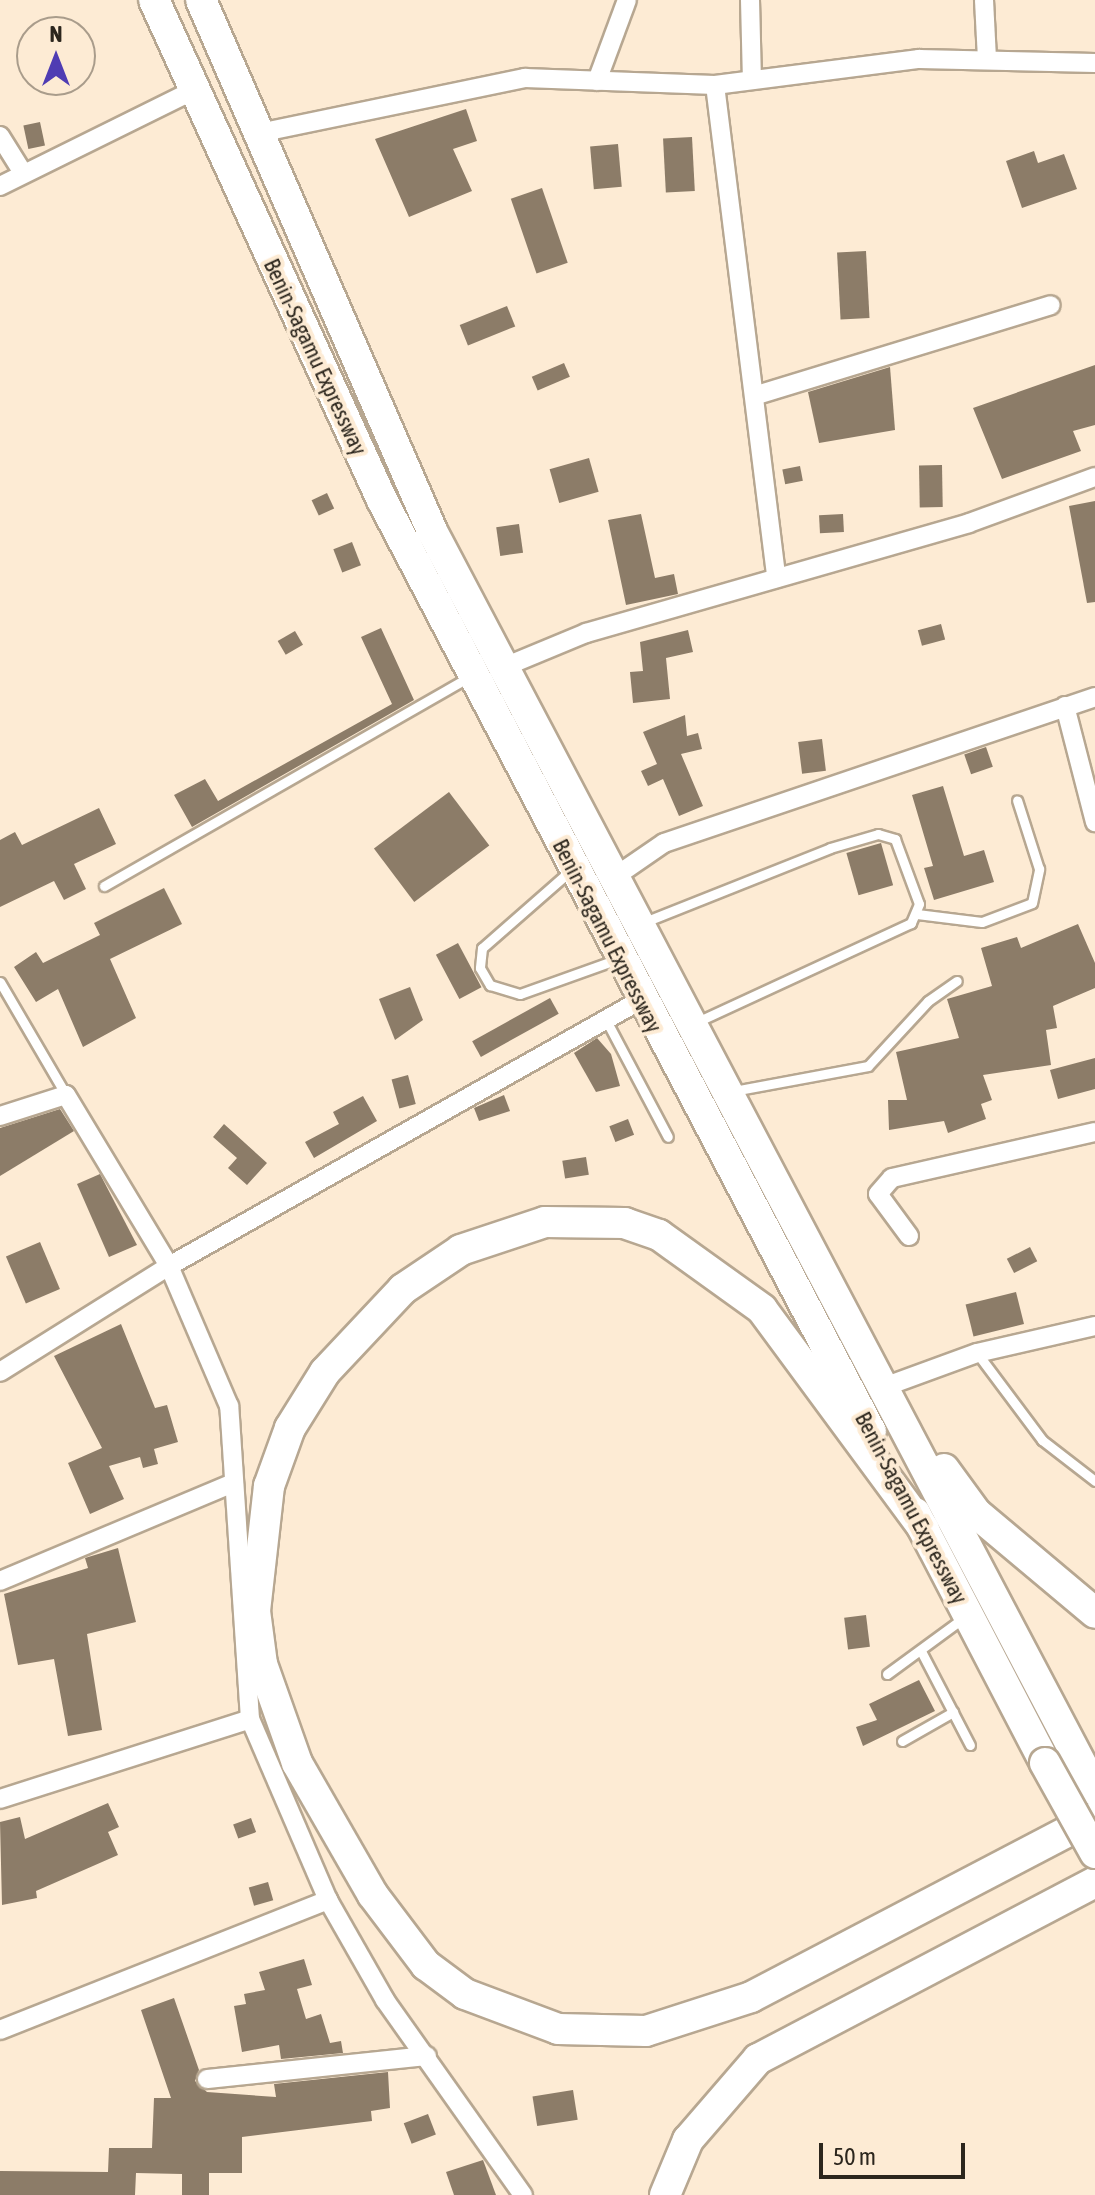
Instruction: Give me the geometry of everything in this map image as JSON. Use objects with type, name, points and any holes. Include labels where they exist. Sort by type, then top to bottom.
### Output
[{"type":"highway","name":"Benin-Sagamu Expressway","points":[[154,0],[192,91],[382,500],[639,1001],[1095,1853]]},
{"type":"highway","points":[[201,0],[433,533],[730,1091],[1095,1790]]},
{"type":"highway","points":[[924,1529],[762,1309],[659,1235],[625,1223],[545,1222],[472,1244],[414,1281],[362,1324],[325,1372],[290,1428],[269,1486],[255,1611],[262,1664],[297,1763],[373,1895],[426,1965],[465,1994],[558,2029],[646,2031],[751,1997],[1095,1817]]},
{"type":"highway","points":[[884,1387],[976,1513],[1095,1613]]},
{"type":"highway","points":[[665,2195],[688,2140],[758,2059],[1095,1882]]},
{"type":"street","points":[[597,81],[627,0]]},
{"type":"street","points":[[750,0],[752,80]]},
{"type":"street","points":[[984,0],[987,60]]},
{"type":"street","points":[[259,133],[525,78],[715,85],[888,61],[1095,63]]},
{"type":"street","points":[[715,85],[757,395],[776,578]]},
{"type":"street","points":[[0,186],[192,91]]},
{"type":"street","points":[[0,136],[23,173]]},
{"type":"street","points":[[757,395],[1051,305]]},
{"type":"street","points":[[504,667],[586,633],[776,578],[1095,477]]},
{"type":"street","points":[[616,876],[664,843],[1095,697]]},
{"type":"street","points":[[1065,706],[1095,822]]},
{"type":"street","points":[[0,1372],[169,1266],[639,1001]]},
{"type":"street","points":[[0,1116],[66,1095],[169,1266],[229,1406],[250,1719],[328,1900],[427,2056],[523,2195]]},
{"type":"street","points":[[909,1236],[878,1194],[892,1178],[1095,1132]]},
{"type":"street","points":[[884,1387],[977,1353],[1095,1326]]},
{"type":"street","points":[[0,1581],[233,1483]]},
{"type":"street","points":[[0,1799],[250,1719]]},
{"type":"street","points":[[0,2030],[328,1900]]},
{"type":"street","points":[[207,2079],[427,2056]]},
{"type":"lane","points":[[104,886],[472,675]]},
{"type":"lane","points":[[694,1023],[917,914],[982,922],[1032,903],[1039,869],[1017,800]]},
{"type":"lane","points":[[641,924],[878,834],[895,839],[917,914]]},
{"type":"lane","points":[[573,869],[482,948],[480,968],[490,985],[520,994],[618,959]]},
{"type":"lane","points":[[730,1091],[868,1066],[957,981]]},
{"type":"lane","points":[[0,982],[66,1095]]},
{"type":"lane","points":[[606,1020],[668,1137]]},
{"type":"lane","points":[[977,1353],[1042,1440],[1095,1481]]},
{"type":"lane","points":[[887,1674],[968,1615]]},
{"type":"lane","points":[[921,1651],[970,1745]]},
{"type":"lane","points":[[902,1741],[953,1712]]},
{"type":"building","points":[[466,109],[477,141],[453,149],[472,191],[409,217],[375,139]]},
{"type":"building","points":[[40,122],[45,145],[28,149],[23,126]]},
{"type":"building","points":[[692,137],[695,191],[666,192],[663,139]]},
{"type":"building","points":[[618,144],[622,187],[594,189],[590,146]]},
{"type":"building","points":[[1034,151],[1038,163],[1064,154],[1077,189],[1022,208],[1006,161]]},
{"type":"building","points":[[542,188],[568,263],[537,273],[511,199]]},
{"type":"building","points":[[866,251],[870,318],[841,319],[837,253]]},
{"type":"building","points":[[507,306],[515,326],[468,346],[460,325]]},
{"type":"building","points":[[564,363],[570,377],[538,390],[532,377]]},
{"type":"building","points":[[1095,365],[1095,425],[1073,431],[1081,451],[1002,479],[973,408]]},
{"type":"building","points":[[890,367],[895,430],[819,443],[808,392]]},
{"type":"building","points":[[589,458],[599,492],[559,503],[550,469]]},
{"type":"building","points":[[919,465],[942,465],[943,507],[920,507]]},
{"type":"building","points":[[800,466],[803,481],[785,484],[782,469]]},
{"type":"building","points":[[327,493],[334,508],[319,516],[312,500]]},
{"type":"building","points":[[1095,501],[1095,602],[1087,603],[1069,506]]},
{"type":"building","points":[[641,514],[655,578],[674,574],[678,594],[626,605],[608,520]]},
{"type":"building","points":[[843,514],[844,532],[820,533],[819,515]]},
{"type":"building","points":[[519,524],[523,553],[500,556],[496,527]]},
{"type":"building","points":[[352,542],[361,565],[342,573],[333,549]]},
{"type":"building","points":[[941,624],[945,639],[922,646],[918,630]]},
{"type":"building","points":[[381,628],[414,700],[192,827],[174,795],[205,779],[218,801],[392,704],[361,637]]},
{"type":"building","points":[[688,630],[693,652],[666,658],[670,699],[633,703],[630,672],[643,671],[640,642]]},
{"type":"building","points":[[295,631],[303,645],[286,655],[278,641]]},
{"type":"building","points":[[685,715],[687,736],[698,733],[702,749],[681,754],[703,806],[679,816],[663,779],[648,786],[641,771],[657,764],[643,732]]},
{"type":"building","points":[[822,739],[826,771],[802,774],[798,742]]},
{"type":"building","points":[[986,747],[993,767],[971,774],[964,754]]},
{"type":"building","points":[[943,786],[964,856],[984,850],[994,882],[934,900],[924,868],[933,866],[912,795]]},
{"type":"building","points":[[449,792],[489,846],[414,902],[374,849]]},
{"type":"building","points":[[99,808],[116,844],[74,864],[86,889],[64,900],[54,881],[0,907],[0,840],[15,832],[22,845]]},
{"type":"building","points":[[881,843],[893,885],[859,895],[846,853]]},
{"type":"building","points":[[164,888],[182,924],[110,959],[136,1018],[83,1047],[58,989],[36,1002],[14,967],[36,952],[43,963],[100,935],[94,923]]},
{"type":"building","points":[[1078,924],[1095,963],[1095,988],[1053,1006],[1057,1028],[1046,1030],[1051,1065],[983,1075],[992,1100],[981,1104],[986,1119],[948,1133],[944,1121],[889,1130],[888,1100],[907,1100],[896,1052],[959,1038],[947,999],[992,986],[981,948],[1017,937],[1021,948]]},
{"type":"building","points":[[458,943],[481,987],[459,999],[436,955]]},
{"type":"building","points":[[410,987],[423,1020],[395,1040],[379,999]]},
{"type":"building","points":[[550,998],[559,1014],[481,1057],[472,1041]]},
{"type":"building","points":[[597,1038],[611,1054],[620,1086],[596,1092],[574,1053]]},
{"type":"building","points":[[1095,1058],[1095,1089],[1058,1099],[1050,1070]]},
{"type":"building","points":[[408,1075],[416,1104],[399,1108],[392,1079]]},
{"type":"building","points":[[504,1095],[510,1111],[479,1121],[474,1108]]},
{"type":"building","points":[[363,1096],[377,1121],[314,1158],[305,1142],[339,1124],[333,1112]]},
{"type":"building","points":[[60,1109],[74,1131],[0,1176],[0,1128]]},
{"type":"building","points":[[628,1119],[634,1135],[615,1142],[609,1126]]},
{"type":"building","points":[[224,1124],[267,1163],[247,1185],[228,1168],[237,1158],[213,1137]]},
{"type":"building","points":[[586,1157],[589,1175],[565,1179],[562,1161]]},
{"type":"building","points":[[100,1174],[137,1245],[109,1257],[77,1184]]},
{"type":"building","points":[[40,1242],[60,1289],[26,1303],[6,1256]]},
{"type":"building","points":[[1030,1247],[1037,1261],[1014,1273],[1007,1259]]},
{"type":"building","points":[[1016,1292],[1024,1324],[974,1337],[966,1305]]},
{"type":"building","points":[[121,1324],[155,1408],[167,1405],[178,1442],[154,1449],[158,1464],[143,1468],[140,1457],[109,1466],[124,1499],[90,1514],[68,1463],[102,1448],[54,1356]]},
{"type":"building","points":[[118,1548],[136,1622],[87,1634],[102,1730],[68,1736],[54,1659],[18,1665],[4,1594],[88,1568],[85,1558]]},
{"type":"building","points":[[866,1615],[870,1647],[848,1649],[844,1618]]},
{"type":"building","points":[[919,1680],[935,1711],[863,1746],[856,1727],[877,1720],[869,1704]]},
{"type":"building","points":[[108,1803],[119,1827],[108,1832],[118,1855],[36,1891],[37,1898],[2,1905],[0,1822],[20,1817],[25,1839]]},
{"type":"building","points":[[251,1818],[256,1832],[238,1839],[233,1824]]},
{"type":"building","points":[[268,1882],[273,1900],[254,1906],[249,1888]]},
{"type":"building","points":[[304,1959],[312,1985],[297,1989],[306,2019],[321,2014],[330,2043],[341,2041],[343,2053],[281,2059],[279,2045],[242,2052],[234,2006],[246,2004],[244,1994],[265,1990],[259,1972]]},
{"type":"building","points":[[174,1998],[199,2070],[195,2081],[207,2092],[276,2097],[274,2084],[388,2072],[390,2108],[371,2111],[372,2121],[242,2137],[242,2173],[209,2173],[209,2195],[182,2195],[182,2174],[136,2173],[135,2195],[0,2195],[0,2171],[108,2172],[109,2148],[152,2148],[154,2098],[171,2098],[141,2010]]},
{"type":"building","points":[[573,2090],[578,2120],[537,2126],[533,2096]]},
{"type":"building","points":[[428,2114],[436,2135],[412,2144],[404,2123]]},
{"type":"building","points":[[483,2160],[496,2195],[454,2195],[446,2172]]}]
